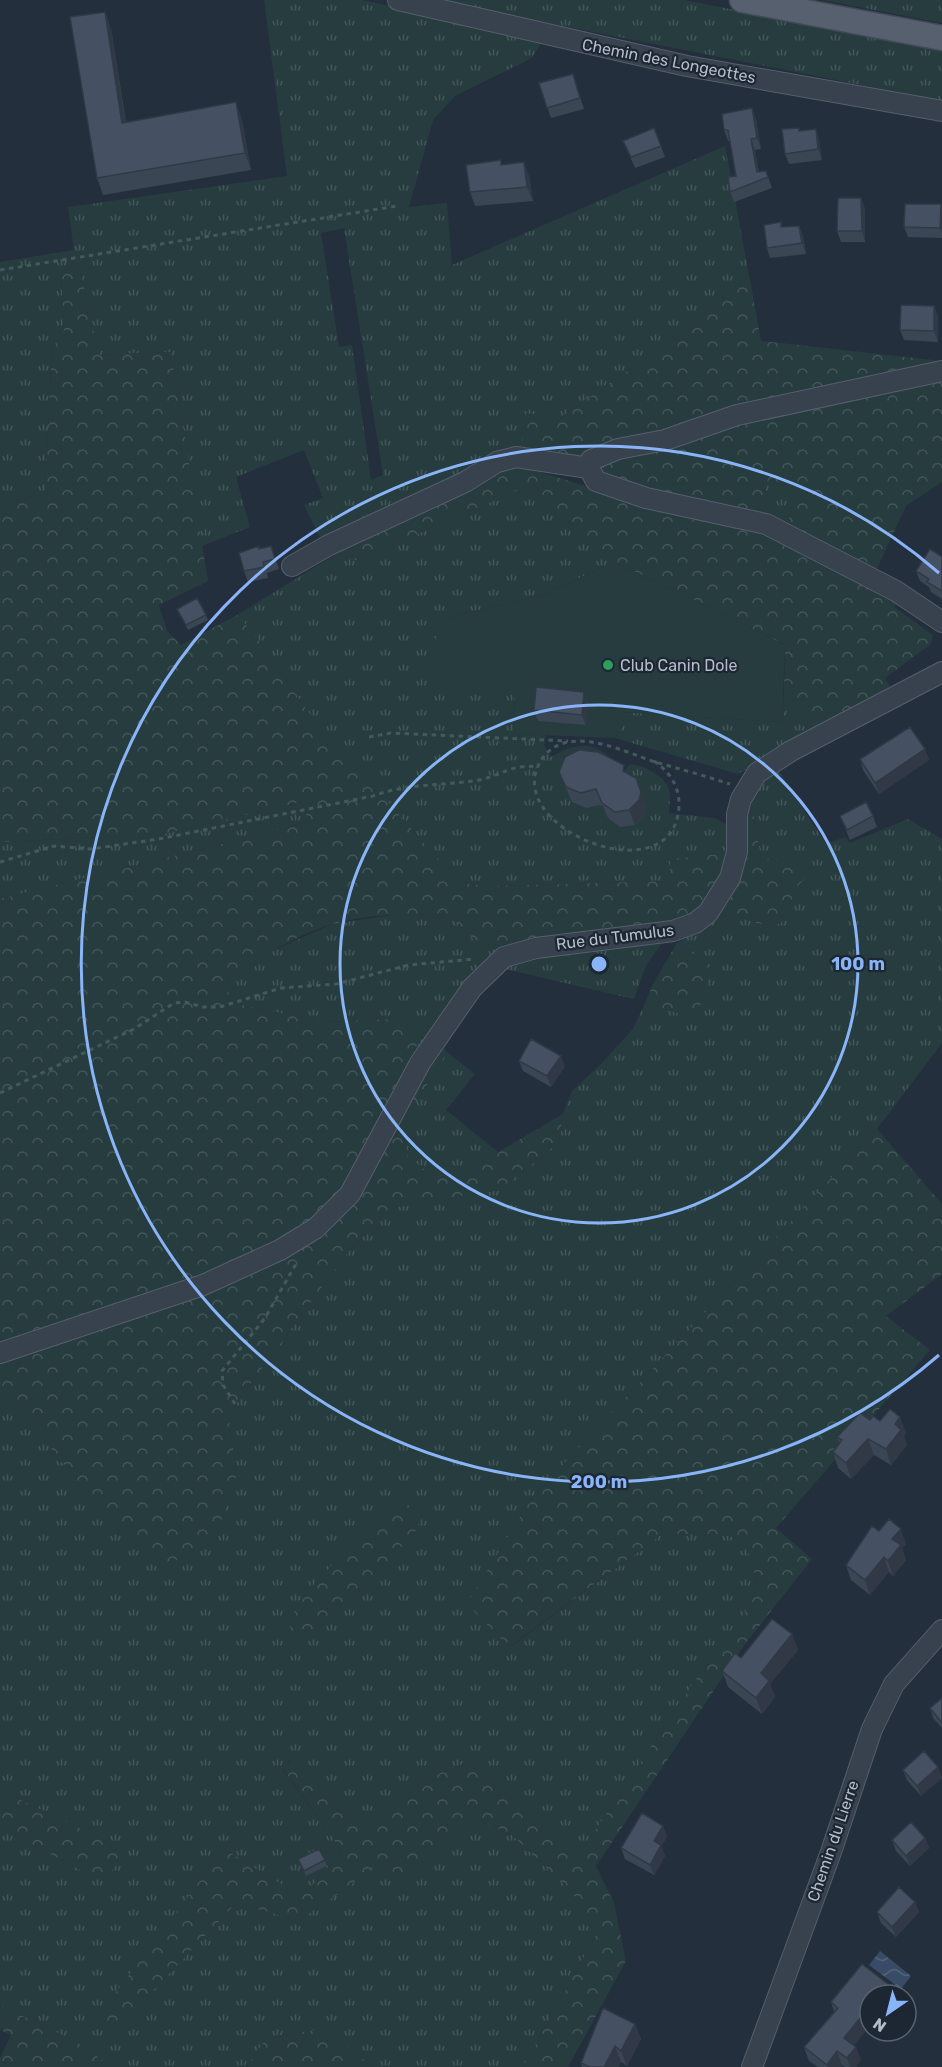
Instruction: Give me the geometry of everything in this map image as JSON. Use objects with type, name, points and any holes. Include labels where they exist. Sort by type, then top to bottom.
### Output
[{"type":"main road","points":[[742,0],[942,38]]},
{"type":"street","name":"Chemin des Longeottes","points":[[398,0],[687,66],[942,111]]},
{"type":"street","points":[[942,371],[736,416],[665,440],[618,449],[591,460],[589,468],[596,481],[646,498],[766,524],[896,591],[942,622]]},
{"type":"street","points":[[292,566],[329,545],[465,482],[498,462],[516,457],[589,468]]},
{"type":"street","name":"Rue du Tumulus","points":[[0,1353],[203,1285],[280,1250],[316,1228],[350,1194],[420,1063],[462,1000],[492,965],[504,957],[536,948],[673,931],[696,923],[721,895],[735,865],[737,814],[745,788],[757,773],[791,750],[942,672]]},
{"type":"street","name":"Chemin du Lierre","points":[[752,2067],[831,1852],[872,1729],[894,1684],[942,1630]]},
{"type":"path","points":[[0,270],[397,206]]},
{"type":"path","points":[[369,737],[391,733],[588,742],[612,747],[745,788]]},
{"type":"path","points":[[588,742],[563,743],[548,752],[537,767],[535,793],[548,815],[592,842],[615,851],[640,850],[659,842],[673,827],[677,818],[679,797],[676,786],[663,768],[654,761]]},
{"type":"path","points":[[0,862],[54,846],[91,849],[159,839],[373,796],[392,789],[481,780],[510,768],[537,767]]},
{"type":"path","points":[[0,1093],[134,1029],[174,1003],[185,1002],[203,1007],[220,1007],[281,988],[336,984],[409,965],[504,957]]},
{"type":"path","points":[[236,1404],[223,1385],[222,1371],[265,1317],[299,1258]]},
{"type":"green space","points":[[264,0],[362,0],[468,23],[541,43],[532,58],[455,96],[433,120],[409,207],[447,203],[452,265],[725,146],[749,275],[677,336],[560,418],[520,452],[322,541],[304,505],[323,498],[304,450],[236,477],[250,527],[202,546],[171,352],[99,355],[80,269],[61,271],[64,337],[52,346],[45,494],[0,506],[0,262],[74,250],[68,207],[287,176]],"holes":[[[344,228],[383,475],[371,480],[352,345],[339,347],[321,233]]]},
{"type":"green space","points":[[433,0],[684,0],[942,50],[942,101]]},
{"type":"green space","points":[[822,0],[942,0],[942,23]]},
{"type":"green space","points":[[80,269],[99,355],[171,352],[208,581],[159,605],[167,631],[181,645],[237,615],[253,633],[314,720],[460,883],[490,886],[670,881],[670,859],[729,853],[728,867],[704,908],[682,923],[656,929],[498,949],[475,941],[451,915],[377,916],[347,920],[319,928],[265,955],[227,979],[229,996],[245,1006],[322,1022],[389,1019],[411,1023],[422,1036],[385,1106],[388,1110],[441,1045],[447,1052],[409,1114],[404,1135],[408,1157],[429,1173],[469,1169],[563,1114],[559,1142],[500,1190],[391,1208],[348,1252],[228,1414],[237,1474],[217,1534],[172,1563],[138,1550],[94,1504],[7,1392],[0,1392],[0,899],[310,822],[300,802],[163,834],[0,842],[0,506],[45,494],[52,346],[64,337],[61,271]]},
{"type":"green space","points":[[749,275],[761,341],[942,361],[942,482],[906,506],[874,575],[787,528],[795,490],[769,480],[757,517],[606,479],[593,453],[580,461],[520,452],[526,413],[560,418],[677,336]]},
{"type":"green space","points":[[517,465],[612,494],[758,531],[785,542],[899,600],[894,607],[933,635],[930,645],[885,678],[891,688],[815,731],[784,688],[785,645],[615,562],[557,518],[534,483],[355,561],[351,545],[501,468]]},
{"type":"green space","points":[[768,480],[796,490],[787,528],[757,517]]},
{"type":"green space","points":[[534,483],[557,518],[615,562],[542,595],[438,620],[515,695],[513,734],[546,735],[544,745],[551,757],[572,747],[592,747],[608,756],[621,775],[630,764],[647,769],[663,779],[669,789],[669,813],[714,818],[730,826],[729,853],[670,881],[490,886],[460,883],[314,720],[253,633],[237,615],[351,545],[355,561]]},
{"type":"green space","name":"Club Canin Dole","points":[[615,562],[785,645],[782,722],[622,712],[622,726],[615,738],[513,734],[515,695],[430,685],[438,620],[542,595]]},
{"type":"green space","points":[[784,688],[815,731],[738,774],[615,738],[622,726],[621,712],[782,722]]},
{"type":"green space","points":[[775,765],[826,844],[845,837],[850,843],[908,819],[942,839],[942,1043],[877,1129],[530,1500],[468,1603],[510,1647],[662,1534],[721,1534],[745,1540],[758,1587],[735,1631],[704,1667],[579,1855],[468,1762],[428,1778],[370,1824],[340,1808],[290,1759],[283,1770],[330,1833],[341,1852],[302,1898],[224,1849],[115,2030],[236,1903],[298,1920],[347,1888],[379,1861],[402,1879],[477,1819],[512,1835],[571,1891],[596,1935],[523,2067],[373,2067],[325,2029],[267,2037],[247,2067],[111,2067],[82,2045],[0,2005],[0,1827],[84,1872],[107,1875],[118,1863],[118,1852],[102,1839],[0,1790],[0,1392],[7,1392],[94,1504],[138,1550],[172,1563],[237,1474],[228,1414],[348,1252],[391,1208],[500,1190],[559,1142],[563,1114],[572,1091],[633,1029],[645,1003],[682,1014],[695,1021],[704,957],[677,943],[703,928],[714,912],[760,924],[781,923],[797,887],[798,861],[761,858],[753,814],[741,818],[749,794]],"holes":[[[422,1515],[414,1535],[302,1644]]]},
{"type":"green space","points":[[300,802],[310,822],[0,899],[0,842],[163,834]]},
{"type":"green space","points":[[753,813],[761,858],[798,861],[808,874],[797,887],[781,923],[760,924],[714,912],[741,818]]},
{"type":"green space","points":[[397,914],[451,915],[475,941],[498,949],[465,985],[437,1025],[388,1110],[385,1107],[422,1036],[389,1019],[322,1022],[245,1006],[229,996],[227,979],[262,956],[332,924]]},
{"type":"green space","points":[[665,939],[646,965],[634,999],[501,968],[517,959]]},
{"type":"green space","points":[[677,943],[704,957],[712,968],[695,1022],[682,1014],[645,1003],[653,984]]},
{"type":"green space","points":[[447,1052],[475,1074],[446,1110],[498,1152],[469,1169],[429,1173],[408,1157],[404,1135],[409,1114]]},
{"type":"green space","points":[[877,1129],[942,1204],[942,1274],[886,1316],[930,1350],[776,1528],[812,1559],[745,1644],[596,1866],[614,1903],[626,1961],[568,2067],[523,2067],[596,1935],[571,1891],[512,1835],[477,1819],[402,1879],[379,1861],[347,1888],[298,1920],[236,1903],[115,2031],[94,2021],[224,1849],[302,1897],[341,1852],[330,1833],[283,1769],[291,1759],[340,1808],[370,1824],[428,1778],[468,1762],[579,1855],[704,1667],[735,1631],[758,1587],[745,1540],[721,1534],[662,1534],[509,1647],[467,1604],[530,1500]]},
{"type":"green space","points":[[405,1503],[422,1515],[414,1535],[302,1644],[291,1626],[296,1604],[373,1520]]},
{"type":"green space","points":[[0,1790],[102,1839],[118,1852],[118,1863],[107,1876],[84,1872],[0,1827]]},
{"type":"green space","points":[[0,2005],[82,2045],[111,2067],[0,2067],[0,2058],[11,2035],[0,2030]]},
{"type":"green space","points":[[325,2029],[373,2067],[247,2067],[267,2037]]},
{"type":"water","points":[[880,1951],[911,1976],[906,1983],[893,1983],[869,1965]]},
{"type":"building","points":[[105,12],[122,123],[236,102],[245,153],[97,178],[70,17]]},
{"type":"building","points":[[573,74],[580,98],[547,108],[539,83]]},
{"type":"building","points":[[752,108],[757,138],[751,139],[757,172],[766,171],[768,177],[730,192],[728,177],[736,176],[728,130],[724,130],[722,114]]},
{"type":"building","points":[[654,128],[661,146],[631,157],[623,141]]},
{"type":"building","points":[[799,128],[799,131],[816,129],[818,149],[785,154],[782,129]]},
{"type":"building","points":[[501,160],[501,165],[524,162],[527,187],[470,192],[466,165]]},
{"type":"building","points":[[838,198],[861,198],[862,231],[837,231]]},
{"type":"building","points":[[905,204],[941,204],[940,228],[904,227]]},
{"type":"building","points":[[781,222],[781,227],[799,226],[802,243],[767,248],[764,225]]},
{"type":"building","points":[[901,305],[934,306],[934,331],[900,330]]},
{"type":"building","points":[[259,546],[259,549],[271,546],[275,559],[263,562],[264,567],[244,571],[239,553]]},
{"type":"building","points":[[930,549],[942,557],[942,591],[927,582],[929,579],[916,571]]},
{"type":"building","points":[[197,598],[206,615],[186,625],[177,609]]},
{"type":"building","points":[[536,687],[584,692],[582,715],[534,710]]},
{"type":"building","points":[[910,727],[925,749],[875,783],[860,759]]},
{"type":"building","points":[[579,750],[598,752],[624,765],[623,771],[636,778],[641,792],[639,800],[629,810],[615,812],[602,803],[596,789],[581,793],[566,787],[559,772],[565,757]]},
{"type":"building","points":[[866,802],[873,816],[847,830],[840,816]]},
{"type":"building","points":[[531,1039],[561,1056],[547,1076],[519,1061]]},
{"type":"building","points":[[890,1409],[900,1417],[895,1424],[901,1430],[886,1449],[868,1439],[846,1463],[833,1452],[842,1440],[837,1437],[860,1413],[870,1420],[873,1416],[880,1421]]},
{"type":"building","points":[[889,1519],[901,1529],[892,1539],[901,1545],[888,1561],[884,1557],[865,1580],[846,1565],[872,1526],[879,1531]]},
{"type":"building","points":[[772,1619],[792,1634],[761,1673],[769,1681],[756,1698],[722,1671],[735,1653],[741,1658]]},
{"type":"building","points":[[942,1698],[942,1723],[930,1708]]},
{"type":"building","points":[[924,1751],[938,1767],[917,1786],[903,1770]]},
{"type":"building","points":[[642,1813],[663,1826],[654,1841],[661,1845],[650,1865],[621,1848]]},
{"type":"building","points":[[911,1822],[925,1838],[906,1856],[892,1840]]},
{"type":"building","points":[[319,1849],[325,1860],[304,1871],[298,1859]]},
{"type":"building","points":[[899,1887],[915,1902],[892,1927],[877,1912]]},
{"type":"building","points":[[862,1964],[887,1983],[858,1983],[858,2021],[844,2038],[856,2047],[847,2058],[837,2051],[827,2065],[804,2047],[838,2008],[831,2002]]},
{"type":"building","points":[[603,2008],[635,2024],[621,2051],[615,2046],[604,2067],[590,2067],[581,2063]]},
{"type":"place","name":"Club Canin Dole","points":[[608,665]]}]
